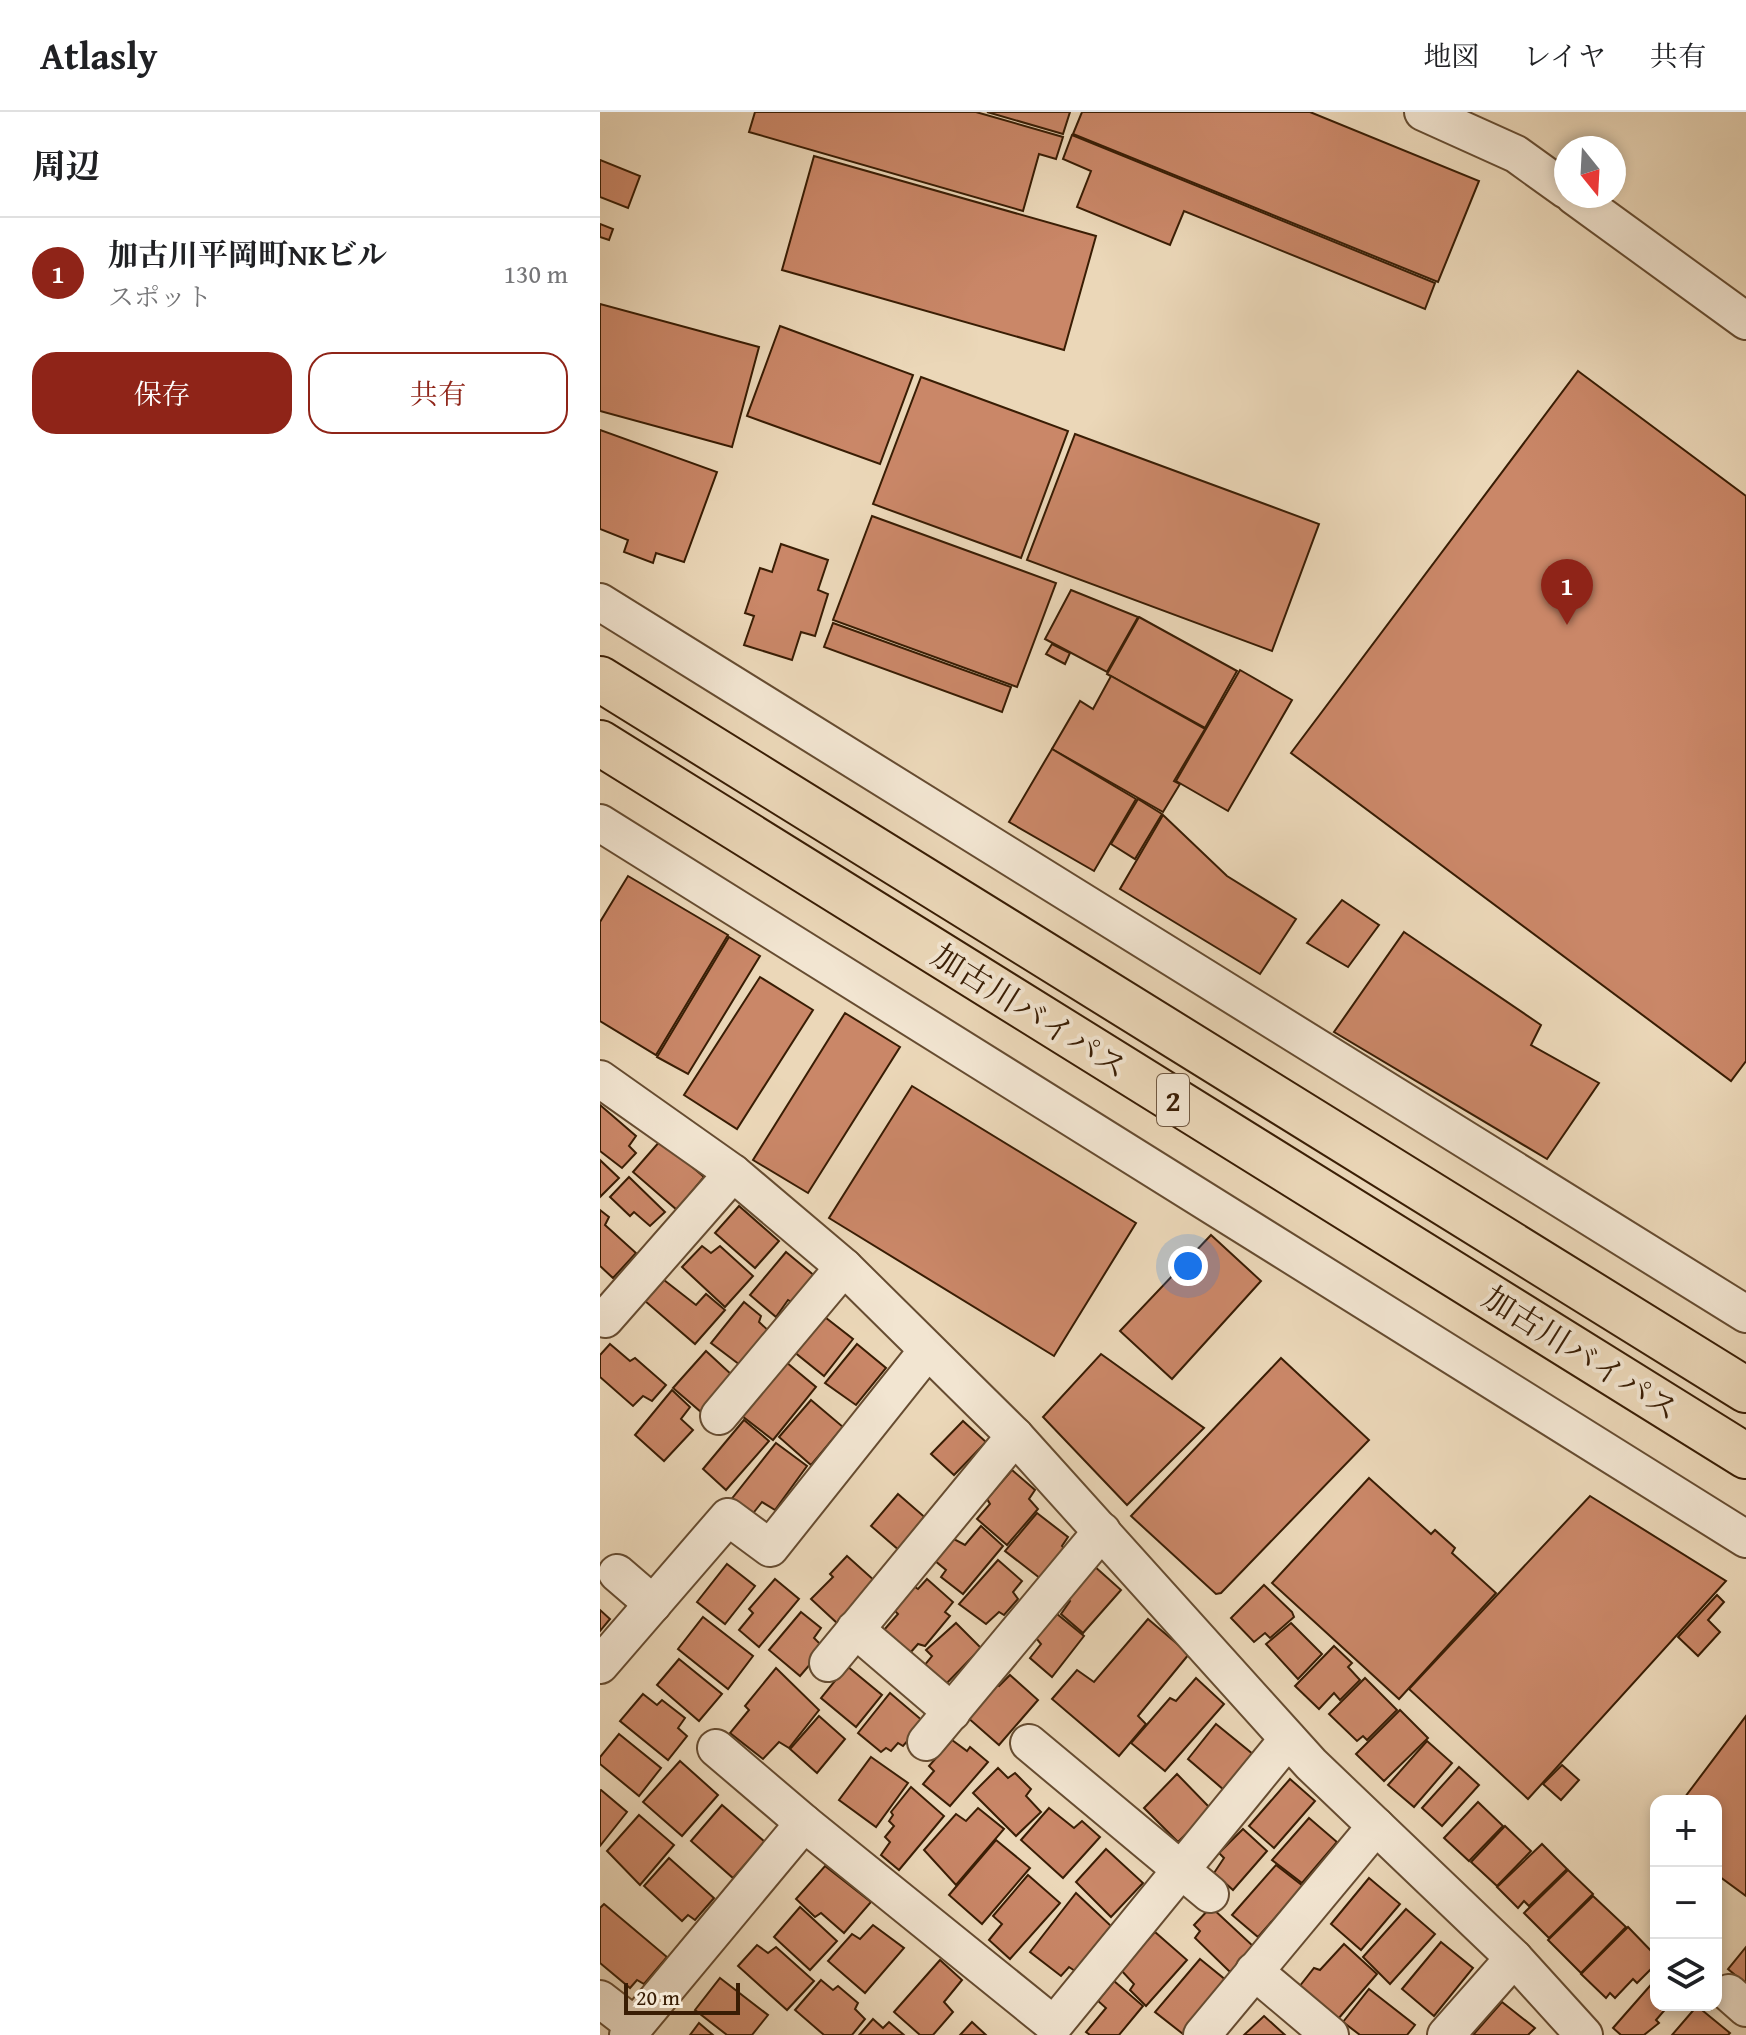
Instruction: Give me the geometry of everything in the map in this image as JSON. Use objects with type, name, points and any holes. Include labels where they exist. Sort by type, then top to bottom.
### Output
[{"type":"highway","name":"加古川バイパス","points":[[600,679],[1746,1390]]},
{"type":"highway","name":"加古川バイパス","points":[[600,743],[1746,1456]]},
{"type":"street","points":[[1423,112],[1516,154],[1554,181]]},
{"type":"street","points":[[1591,208],[1746,321]]},
{"type":"street","points":[[600,602],[1746,1314]]},
{"type":"street","points":[[600,823],[1746,1539]]},
{"type":"street","points":[[600,1079],[733,1173],[844,1267],[1015,1436],[1288,1739],[1514,1958],[1584,2035]]},
{"type":"street","points":[[605,1319],[733,1173]]},
{"type":"street","points":[[719,1416],[844,1267]]},
{"type":"street","points":[[600,1665],[728,1517],[770,1548],[927,1351]]},
{"type":"street","points":[[828,1663],[1015,1436]]},
{"type":"street","points":[[926,1742],[1102,1531]]},
{"type":"street","points":[[617,1573],[653,1604]]},
{"type":"street","points":[[855,1629],[952,1712]]},
{"type":"street","points":[[716,1748],[1056,2032],[1181,1870],[1288,1739]]},
{"type":"street","points":[[1029,1743],[1210,1894]]},
{"type":"street","points":[[600,1999],[631,2031],[804,1823]]},
{"type":"street","points":[[1202,2035],[1376,1826]]},
{"type":"street","points":[[1446,2035],[1514,1958]]},
{"type":"street","points":[[1254,1971],[1330,2035]]},
{"type":"building","points":[[755,112],[976,112],[1063,137],[1056,159],[1039,154],[1023,211],[749,132]]},
{"type":"building","points":[[987,112],[1070,112],[1063,134]]},
{"type":"building","points":[[1082,112],[1310,112],[1479,181],[1438,282],[1073,134]]},
{"type":"building","points":[[1072,135],[1435,283],[1425,309],[1184,211],[1170,245],[1077,207],[1091,171],[1063,159]]},
{"type":"building","points":[[814,156],[1096,236],[1064,350],[782,270]]},
{"type":"building","points":[[600,160],[640,176],[628,208],[600,197]]},
{"type":"building","points":[[600,224],[613,229],[609,240],[600,237]]},
{"type":"building","points":[[600,304],[759,347],[732,447],[600,411]]},
{"type":"building","points":[[780,326],[913,375],[880,464],[747,416]]},
{"type":"building","points":[[1578,371],[1746,496],[1746,1061],[1731,1081],[1291,753]]},
{"type":"building","points":[[921,377],[1068,431],[1021,558],[873,504]]},
{"type":"building","points":[[600,430],[717,472],[684,562],[656,553],[653,563],[624,552],[628,540],[600,529]]},
{"type":"building","points":[[1075,434],[1319,524],[1272,651],[1027,560]]},
{"type":"building","points":[[872,516],[1056,583],[1017,687],[833,620]]},
{"type":"building","points":[[781,544],[828,560],[818,590],[828,594],[815,636],[801,632],[792,660],[744,645],[754,616],[745,613],[760,568],[772,572]]},
{"type":"building","points":[[1071,590],[1138,617],[1107,672],[1045,639]]},
{"type":"building","points":[[1139,617],[1237,671],[1205,728],[1107,674]]},
{"type":"building","points":[[833,623],[1011,687],[1002,712],[824,647]]},
{"type":"building","points":[[1052,644],[1070,653],[1065,664],[1046,654]]},
{"type":"building","points":[[1240,670],[1292,700],[1228,811],[1176,781]]},
{"type":"building","points":[[1111,676],[1205,729],[1174,781],[1180,784],[1163,812],[1052,749],[1080,701],[1093,709]]},
{"type":"building","points":[[1052,749],[1136,799],[1094,871],[1009,822]]},
{"type":"building","points":[[1138,799],[1162,814],[1135,859],[1111,844]]},
{"type":"building","points":[[1163,815],[1227,876],[1296,919],[1260,974],[1120,889]]},
{"type":"building","points":[[628,876],[728,935],[656,1055],[600,1021],[600,922]]},
{"type":"building","points":[[1342,900],[1379,925],[1348,967],[1307,943]]},
{"type":"building","points":[[1404,932],[1541,1025],[1531,1045],[1599,1083],[1547,1159],[1334,1032]]},
{"type":"building","points":[[729,937],[760,956],[688,1074],[657,1057]]},
{"type":"building","points":[[760,977],[813,1010],[737,1129],[684,1095]]},
{"type":"building","points":[[845,1013],[900,1047],[808,1193],[753,1160]]},
{"type":"building","points":[[912,1086],[1136,1223],[1054,1356],[829,1218]]},
{"type":"building","points":[[600,1105],[636,1136],[629,1146],[636,1153],[622,1168],[600,1151]]},
{"type":"building","points":[[661,1140],[704,1177],[677,1210],[633,1172]]},
{"type":"building","points":[[600,1160],[619,1178],[600,1197]]},
{"type":"building","points":[[629,1177],[665,1212],[650,1226],[634,1212],[630,1216],[610,1197]]},
{"type":"building","points":[[739,1206],[779,1241],[755,1268],[715,1233]]},
{"type":"building","points":[[600,1210],[609,1217],[605,1225],[636,1253],[613,1278],[600,1266]]},
{"type":"building","points":[[1211,1235],[1261,1281],[1172,1379],[1120,1331]]},
{"type":"building","points":[[702,1246],[711,1253],[720,1246],[753,1276],[725,1307],[682,1267]]},
{"type":"building","points":[[786,1252],[816,1277],[793,1303],[788,1300],[776,1317],[750,1295]]},
{"type":"building","points":[[664,1280],[696,1305],[706,1294],[725,1310],[695,1344],[645,1301]]},
{"type":"building","points":[[744,1302],[761,1316],[759,1322],[770,1332],[740,1365],[711,1343]]},
{"type":"building","points":[[821,1314],[853,1339],[824,1376],[793,1351]]},
{"type":"building","points":[[610,1344],[630,1361],[635,1358],[666,1385],[652,1401],[643,1396],[633,1406],[600,1377],[600,1355]]},
{"type":"building","points":[[857,1344],[886,1368],[856,1405],[825,1383]]},
{"type":"building","points":[[706,1351],[733,1376],[701,1412],[673,1388]]},
{"type":"building","points":[[1101,1354],[1204,1428],[1127,1505],[1043,1417]]},
{"type":"building","points":[[1281,1358],[1369,1440],[1221,1593],[1216,1594],[1131,1516]]},
{"type":"building","points":[[786,1362],[816,1387],[773,1440],[742,1416]]},
{"type":"building","points":[[672,1390],[690,1407],[681,1419],[693,1430],[664,1461],[635,1435]]},
{"type":"building","points":[[811,1400],[843,1427],[811,1465],[779,1437]]},
{"type":"building","points":[[744,1420],[769,1441],[726,1490],[703,1469]]},
{"type":"building","points":[[963,1421],[986,1442],[954,1475],[931,1454]]},
{"type":"building","points":[[776,1443],[807,1466],[775,1510],[762,1502],[751,1516],[730,1501]]},
{"type":"building","points":[[1012,1470],[1035,1490],[1029,1499],[1038,1509],[1007,1545],[977,1519],[990,1504],[987,1499]]},
{"type":"building","points":[[1369,1478],[1431,1534],[1435,1530],[1455,1548],[1452,1553],[1496,1593],[1399,1699],[1272,1583]]},
{"type":"building","points":[[898,1494],[928,1520],[900,1551],[871,1526]]},
{"type":"building","points":[[1590,1496],[1726,1581],[1528,1799],[1409,1689]]},
{"type":"building","points":[[1037,1513],[1068,1537],[1062,1546],[1066,1551],[1041,1579],[1005,1551]]},
{"type":"building","points":[[981,1526],[1003,1546],[963,1594],[941,1577],[946,1570],[934,1560],[952,1538],[965,1545]]},
{"type":"building","points":[[847,1556],[876,1582],[837,1623],[811,1599],[833,1577],[830,1574]]},
{"type":"building","points":[[998,1560],[1022,1581],[1013,1592],[1018,1599],[1004,1615],[999,1612],[986,1624],[959,1604]]},
{"type":"building","points":[[727,1564],[755,1586],[725,1624],[697,1602]]},
{"type":"building","points":[[1093,1565],[1121,1590],[1083,1633],[1061,1614],[1070,1601],[1065,1596]]},
{"type":"building","points":[[775,1579],[799,1599],[759,1647],[739,1630],[753,1613],[749,1609]]},
{"type":"building","points":[[927,1579],[953,1602],[945,1612],[950,1616],[925,1646],[918,1644],[910,1653],[884,1630],[898,1614],[893,1609],[912,1585],[918,1589]]},
{"type":"building","points":[[1264,1585],[1294,1617],[1270,1638],[1265,1633],[1254,1642],[1231,1618]]},
{"type":"building","points":[[1717,1595],[1724,1602],[1708,1620],[1720,1632],[1698,1656],[1678,1637]]},
{"type":"building","points":[[600,1610],[610,1619],[600,1631]]},
{"type":"building","points":[[801,1612],[821,1628],[814,1638],[824,1648],[800,1676],[769,1650]]},
{"type":"building","points":[[1057,1614],[1084,1636],[1052,1677],[1030,1658],[1041,1644],[1036,1638]]},
{"type":"building","points":[[703,1617],[753,1656],[728,1689],[678,1649]]},
{"type":"building","points":[[1148,1619],[1189,1654],[1138,1716],[1146,1724],[1119,1756],[1052,1699],[1077,1670],[1094,1682]]},
{"type":"building","points":[[956,1623],[981,1648],[944,1686],[924,1666],[932,1656],[926,1650]]},
{"type":"building","points":[[1291,1623],[1322,1654],[1298,1679],[1266,1644]]},
{"type":"building","points":[[1334,1646],[1352,1663],[1348,1667],[1360,1680],[1340,1700],[1334,1693],[1319,1709],[1295,1686]]},
{"type":"building","points":[[679,1659],[722,1694],[699,1721],[657,1685]]},
{"type":"building","points":[[847,1666],[882,1695],[856,1727],[821,1698]]},
{"type":"building","points":[[776,1668],[819,1710],[789,1748],[779,1742],[763,1759],[730,1733],[749,1710],[745,1706]]},
{"type":"building","points":[[1010,1675],[1038,1700],[999,1745],[967,1717],[995,1684],[999,1686]]},
{"type":"building","points":[[1196,1678],[1224,1704],[1165,1771],[1131,1743],[1170,1698],[1176,1701]]},
{"type":"building","points":[[1365,1678],[1397,1710],[1367,1740],[1363,1736],[1357,1741],[1329,1714]]},
{"type":"building","points":[[890,1693],[924,1722],[903,1746],[898,1743],[891,1751],[886,1748],[881,1752],[858,1733]]},
{"type":"building","points":[[643,1694],[657,1705],[662,1700],[685,1718],[678,1728],[687,1736],[668,1760],[620,1721]]},
{"type":"building","points":[[1400,1710],[1428,1738],[1384,1781],[1356,1754]]},
{"type":"building","points":[[819,1716],[845,1739],[817,1773],[790,1749]]},
{"type":"building","points":[[1746,1716],[1746,1896],[1722,1878],[1722,1795],[1687,1795]]},
{"type":"building","points":[[1216,1724],[1254,1755],[1224,1790],[1188,1759]]},
{"type":"building","points":[[619,1734],[661,1768],[639,1796],[600,1764],[600,1757]]},
{"type":"building","points":[[952,1740],[967,1751],[970,1747],[988,1762],[950,1806],[923,1784],[934,1771],[929,1766]]},
{"type":"building","points":[[1427,1741],[1452,1763],[1414,1807],[1388,1785]]},
{"type":"building","points":[[871,1757],[908,1783],[876,1827],[839,1800]]},
{"type":"building","points":[[680,1761],[718,1795],[682,1836],[643,1802]]},
{"type":"building","points":[[1562,1765],[1579,1780],[1561,1800],[1543,1784]]},
{"type":"building","points":[[1459,1767],[1479,1785],[1442,1826],[1422,1808]]},
{"type":"building","points":[[998,1768],[1008,1778],[1015,1773],[1031,1789],[1026,1796],[1041,1812],[1016,1836],[973,1793]]},
{"type":"building","points":[[1177,1774],[1211,1809],[1178,1842],[1144,1808]]},
{"type":"building","points":[[1290,1779],[1315,1801],[1274,1848],[1249,1826]]},
{"type":"building","points":[[911,1787],[944,1816],[899,1870],[881,1855],[890,1842],[885,1837],[894,1826],[889,1821],[893,1815],[891,1812]]},
{"type":"building","points":[[600,1791],[627,1812],[600,1846]]},
{"type":"building","points":[[1478,1802],[1503,1826],[1469,1861],[1444,1838]]},
{"type":"building","points":[[722,1805],[765,1842],[733,1878],[691,1841]]},
{"type":"building","points":[[978,1808],[1004,1829],[956,1885],[924,1850],[956,1814],[966,1821]]},
{"type":"building","points":[[1049,1808],[1074,1828],[1082,1821],[1100,1837],[1063,1878],[1021,1840]]},
{"type":"building","points":[[639,1815],[674,1845],[640,1885],[607,1851]]},
{"type":"building","points":[[1309,1818],[1337,1842],[1302,1883],[1272,1860]]},
{"type":"building","points":[[1505,1826],[1531,1851],[1497,1886],[1471,1862]]},
{"type":"building","points":[[1243,1829],[1267,1851],[1233,1890],[1214,1873],[1224,1858],[1219,1853]]},
{"type":"building","points":[[996,1840],[1030,1868],[982,1924],[949,1895]]},
{"type":"building","points":[[1542,1844],[1567,1869],[1529,1906],[1524,1901],[1518,1908],[1497,1887]]},
{"type":"building","points":[[1106,1849],[1143,1883],[1111,1917],[1076,1882]]},
{"type":"building","points":[[669,1858],[714,1898],[695,1920],[688,1915],[682,1921],[644,1886]]},
{"type":"building","points":[[1276,1865],[1303,1886],[1258,1937],[1232,1915]]},
{"type":"building","points":[[825,1866],[871,1902],[844,1933],[821,1913],[815,1917],[796,1899]]},
{"type":"building","points":[[1568,1870],[1593,1894],[1549,1938],[1524,1913]]},
{"type":"building","points":[[1028,1875],[1060,1903],[1010,1959],[989,1940],[1002,1924],[993,1916]]},
{"type":"building","points":[[1369,1878],[1400,1904],[1361,1950],[1331,1924]]},
{"type":"building","points":[[1076,1893],[1111,1926],[1075,1971],[1069,1967],[1061,1976],[1030,1952]]},
{"type":"building","points":[[1593,1896],[1626,1927],[1581,1973],[1548,1940]]},
{"type":"building","points":[[604,1904],[667,1957],[644,1984],[637,1980],[630,1988],[600,1963],[600,1908]]},
{"type":"building","points":[[800,1907],[837,1941],[810,1970],[774,1937]]},
{"type":"building","points":[[1211,1907],[1254,1947],[1233,1971],[1229,1971],[1195,1938],[1200,1931],[1194,1925]]},
{"type":"building","points":[[1406,1909],[1435,1934],[1390,1984],[1363,1957]]},
{"type":"building","points":[[873,1925],[904,1948],[865,1993],[828,1961],[852,1934],[860,1939]]},
{"type":"building","points":[[1628,1927],[1650,1950],[1650,1970],[1637,1983],[1633,1979],[1615,1998],[1610,1993],[1606,1998],[1581,1974]]},
{"type":"building","points":[[1155,1932],[1187,1960],[1146,2006],[1130,1990],[1134,1984],[1120,1969]]},
{"type":"building","points":[[1441,1942],[1473,1968],[1434,2016],[1402,1989]]},
{"type":"building","points":[[1344,1944],[1377,1974],[1338,2019],[1299,1987],[1314,1968],[1320,1970]]},
{"type":"building","points":[[757,1945],[768,1953],[776,1947],[814,1981],[787,2010],[738,1966]]},
{"type":"building","points":[[1746,1947],[1746,1984],[1728,1969]]},
{"type":"building","points":[[1200,1959],[1227,1981],[1183,2034],[1155,2012]]},
{"type":"building","points":[[940,1960],[962,1980],[944,2002],[953,2012],[933,2035],[920,2035],[894,2012]]},
{"type":"building","points":[[720,1978],[768,2015],[752,2035],[727,2035],[695,2010]]},
{"type":"building","points":[[821,1980],[833,1990],[838,1986],[858,2003],[855,2009],[865,2019],[852,2035],[824,2035],[795,2010]]},
{"type":"building","points":[[1114,1981],[1143,2006],[1119,2035],[1090,2035],[1086,2032],[1106,2008],[1098,2001]]},
{"type":"building","points":[[1650,1986],[1650,2011],[1664,2011],[1656,2020],[1659,2023],[1644,2035],[1621,2035],[1613,2028]]},
{"type":"building","points":[[1369,1989],[1415,2025],[1407,2035],[1360,2035],[1343,2022]]},
{"type":"building","points":[[1502,2002],[1535,2028],[1528,2035],[1473,2035]]},
{"type":"building","points":[[1693,2011],[1703,2011],[1730,2033],[1728,2035],[1672,2035]]},
{"type":"building","points":[[1264,2016],[1285,2035],[1244,2035]]},
{"type":"building","points":[[873,2019],[883,2028],[889,2022],[904,2035],[859,2035]]},
{"type":"building","points":[[972,2022],[986,2035],[960,2035]]},
{"type":"building","points":[[699,2023],[713,2035],[690,2035]]},
{"type":"place","name":"加古川平岡町NKビル","points":[[1567,625]]}]
